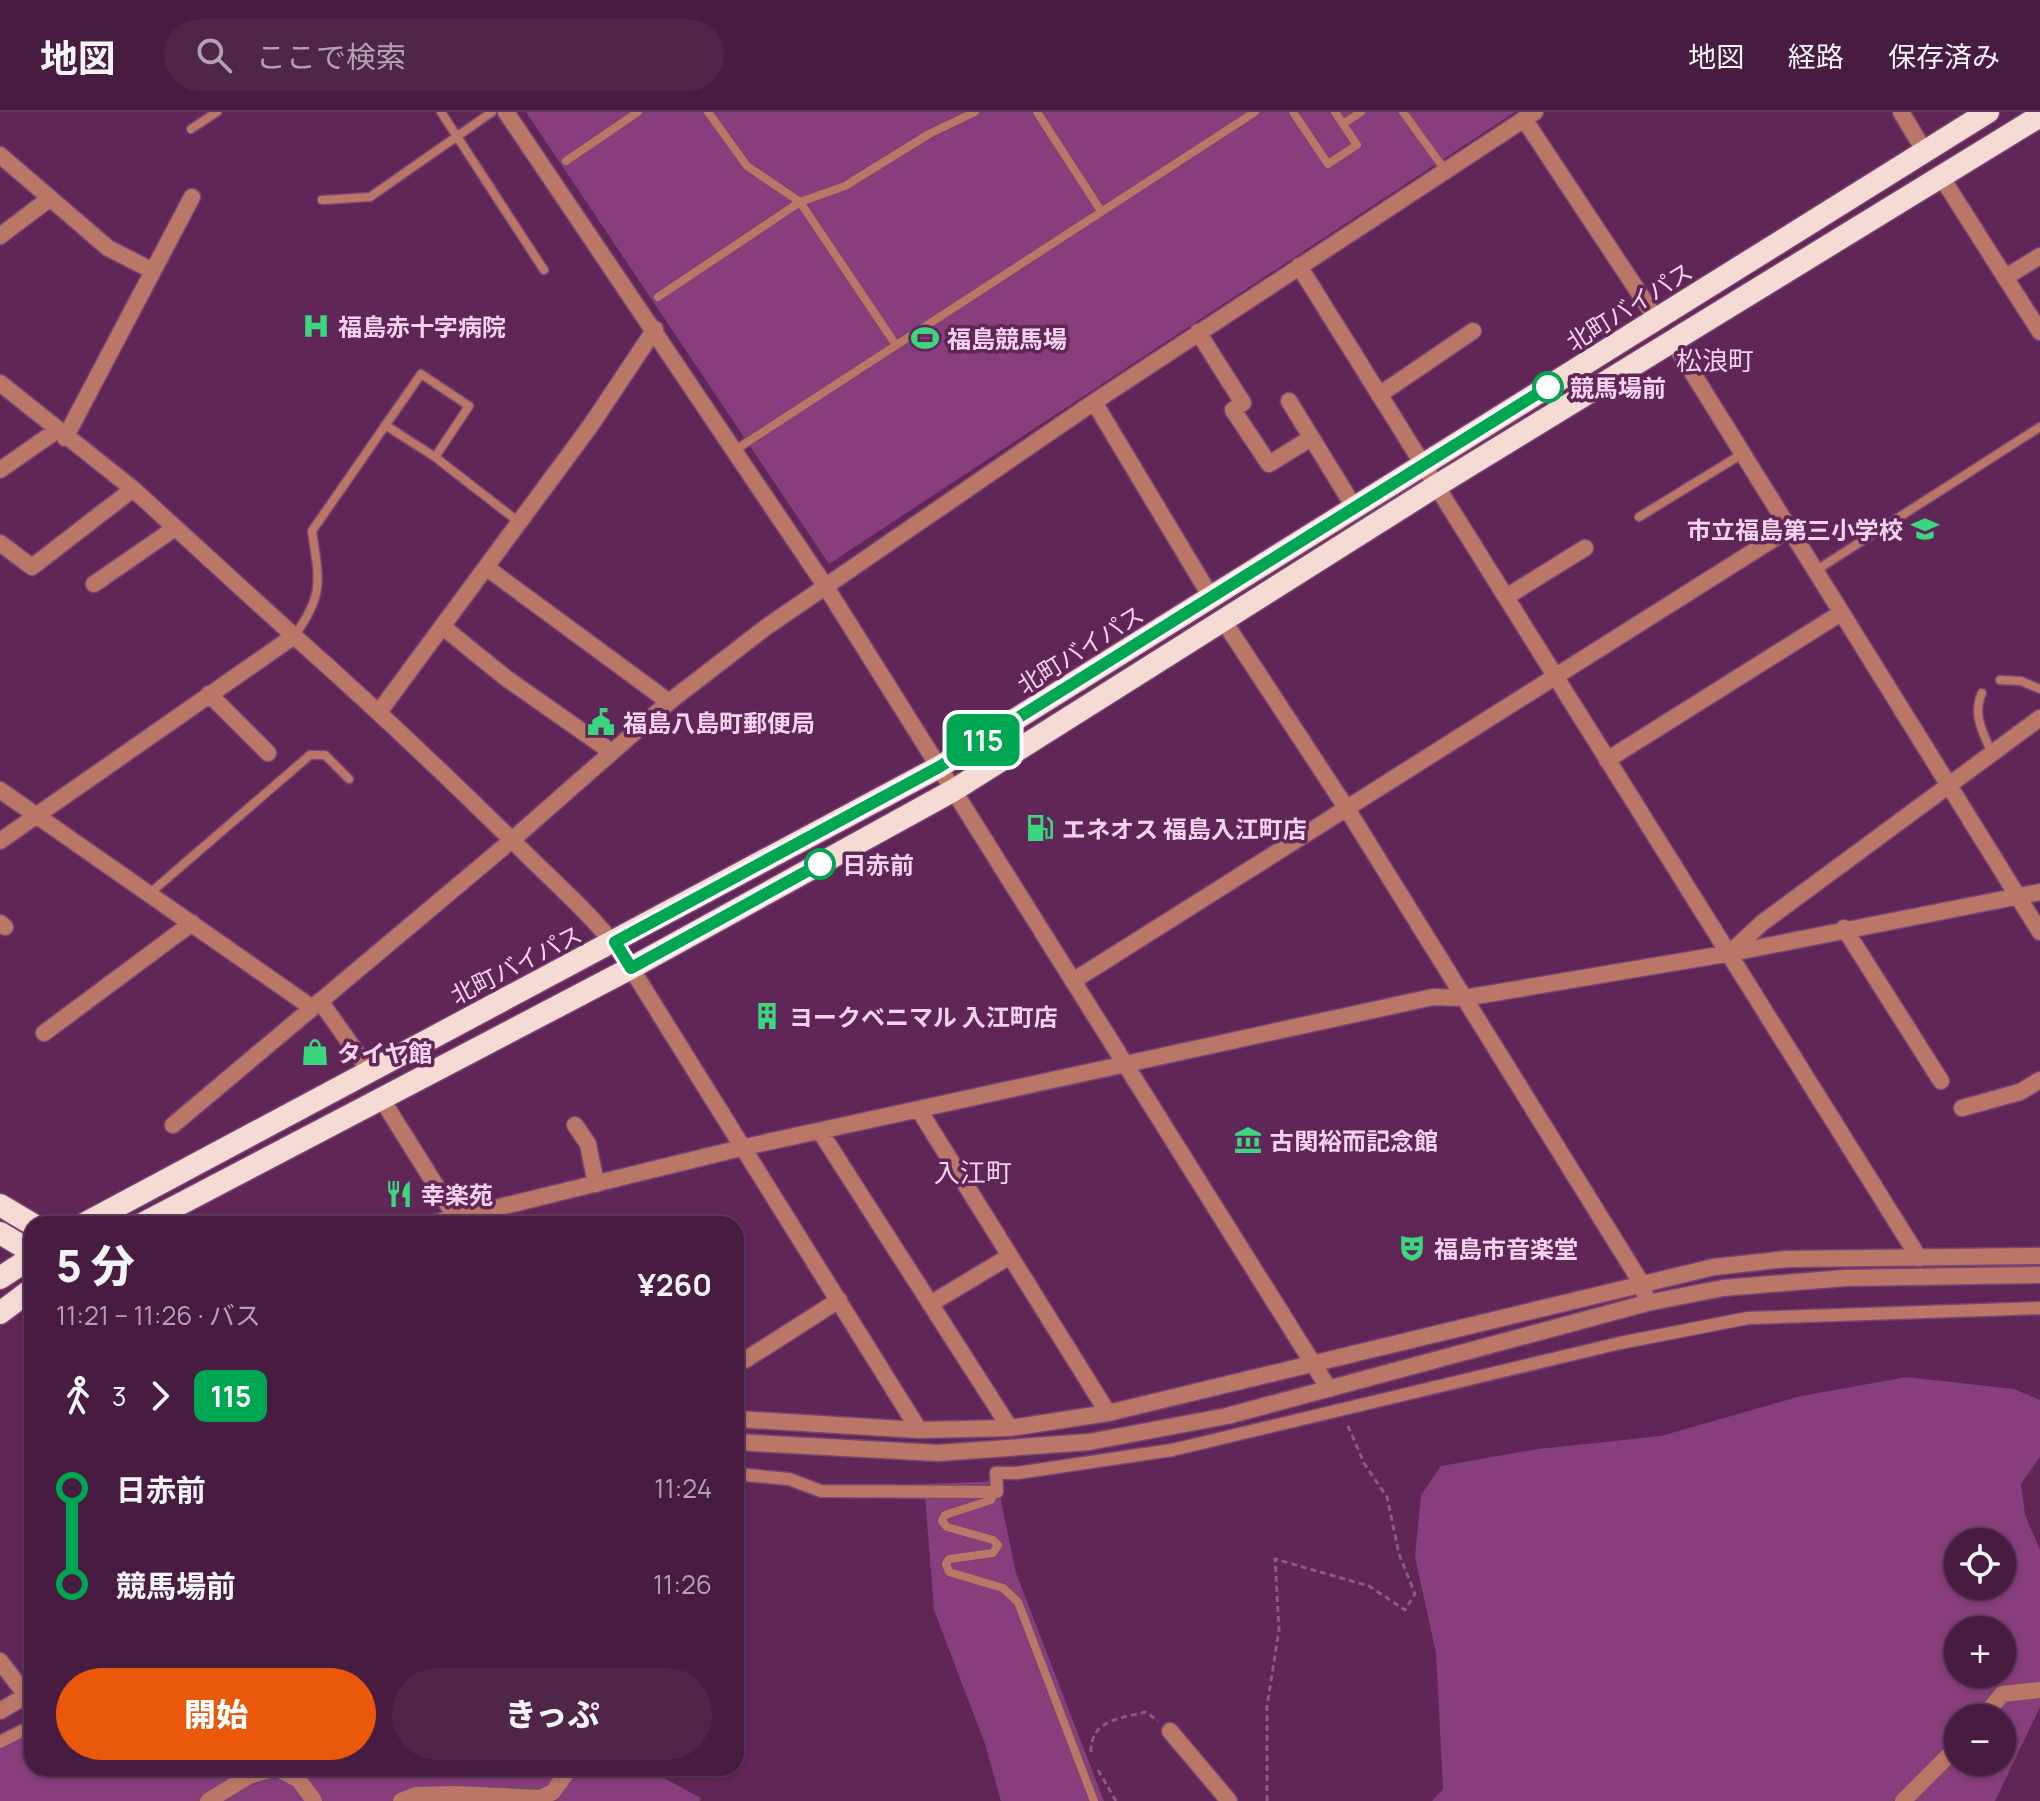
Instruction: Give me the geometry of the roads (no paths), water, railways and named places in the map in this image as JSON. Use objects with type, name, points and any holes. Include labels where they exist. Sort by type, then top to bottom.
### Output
[{"type":"highway","name":"北町バイパス","points":[[99,1216],[939,767],[1988,112]]},
{"type":"highway","points":[[157,1216],[631,968],[954,790],[1436,486],[2040,116]]},
{"type":"highway","points":[[0,1205],[24,1219]]},
{"type":"highway","points":[[0,1233],[24,1250]]},
{"type":"highway","points":[[0,1278],[24,1261]]},
{"type":"highway","points":[[0,1313],[24,1295]]},
{"type":"street","points":[[506,112],[826,587],[1329,1389]]},
{"type":"street","points":[[1901,112],[1925,152]]},
{"type":"street","points":[[173,1125],[512,840],[669,702],[826,587],[1094,402],[1529,115],[1657,320]]},
{"type":"street","points":[[0,155],[108,248],[153,271]]},
{"type":"street","points":[[1942,178],[2040,332]]},
{"type":"street","points":[[0,470],[60,435],[192,197]]},
{"type":"street","points":[[0,236],[49,199]]},
{"type":"street","points":[[2006,277],[2040,256]]},
{"type":"street","points":[[1299,266],[1919,1258]]},
{"type":"street","points":[[379,712],[520,523],[655,329]]},
{"type":"street","points":[[1379,395],[1473,331]]},
{"type":"street","points":[[1198,332],[1243,403],[1233,410],[1269,464],[1311,438]]},
{"type":"street","points":[[1674,343],[2040,932]]},
{"type":"street","points":[[0,383],[60,435],[133,489],[379,712],[615,942],[919,1430]]},
{"type":"street","points":[[1289,401],[1354,507]]},
{"type":"street","points":[[1094,402],[1211,597]]},
{"type":"street","points":[[0,543],[32,567],[133,489]]},
{"type":"street","points":[[94,584],[175,528]]},
{"type":"street","points":[[1073,981],[1789,529]]},
{"type":"street","points":[[1506,597],[1585,548]]},
{"type":"street","points":[[487,568],[669,702]]},
{"type":"street","points":[[1607,760],[1841,613]]},
{"type":"street","points":[[1223,620],[1347,809],[1642,1284],[1647,1303]]},
{"type":"street","points":[[443,627],[506,678],[610,751]]},
{"type":"street","points":[[0,841],[294,636]]},
{"type":"street","points":[[209,694],[268,753]]},
{"type":"street","points":[[1731,953],[1762,923],[2040,718]]},
{"type":"street","points":[[0,790],[149,894],[316,1004],[369,1070]]},
{"type":"street","points":[[477,1216],[745,1147],[821,1133],[1123,1062],[1336,1021],[1433,997],[1464,998],[1731,953],[1844,928],[2040,892]]},
{"type":"street","points":[[44,1033],[192,923]]},
{"type":"street","points":[[1844,928],[1941,1081]]},
{"type":"street","points":[[1962,1108],[2020,1092],[2040,1080]]},
{"type":"street","points":[[381,1098],[455,1216]]},
{"type":"street","points":[[919,1110],[1108,1413]]},
{"type":"street","points":[[575,1125],[588,1144],[596,1184]]},
{"type":"street","points":[[821,1133],[1010,1428]]},
{"type":"street","points":[[930,1304],[1010,1256]]},
{"type":"street","points":[[744,1419],[919,1430],[1010,1428],[1108,1413],[1714,1267],[1787,1259],[2040,1256]]},
{"type":"street","points":[[744,1442],[938,1453],[1017,1450],[1089,1442],[1212,1419],[1647,1303],[1723,1288],[1789,1282],[2040,1275]]},
{"type":"street","points":[[745,1360],[839,1300]]},
{"type":"street","points":[[744,1475],[789,1479],[821,1491],[997,1492],[996,1473],[1017,1473],[1172,1450],[1620,1343],[1748,1318],[2040,1308]]},
{"type":"street","points":[[0,1661],[24,1688]]},
{"type":"street","points":[[1994,1704],[2002,1694],[2040,1690]]},
{"type":"street","points":[[0,1711],[24,1697]]},
{"type":"street","points":[[0,1742],[24,1730]]},
{"type":"street","points":[[1170,1731],[1229,1801]]},
{"type":"street","points":[[1903,1801],[1944,1760]]},
{"type":"street","points":[[208,1801],[249,1776]]},
{"type":"street","points":[[291,1776],[299,1780],[314,1801]]},
{"type":"street","points":[[401,1801],[416,1795],[455,1794],[540,1798],[564,1782],[567,1776]]},
{"type":"lane","points":[[191,129],[217,112]]},
{"type":"lane","points":[[441,112],[544,270]]},
{"type":"lane","points":[[322,200],[370,197],[492,112]]},
{"type":"lane","points":[[566,161],[638,112]]},
{"type":"lane","points":[[708,112],[747,166],[800,202],[896,345]]},
{"type":"lane","points":[[658,297],[800,202],[845,186],[929,134],[975,112]]},
{"type":"lane","points":[[1037,112],[1101,211]]},
{"type":"lane","points":[[735,450],[1255,112]]},
{"type":"lane","points":[[1293,112],[1328,164],[1357,145],[1335,112]]},
{"type":"lane","points":[[1343,124],[1361,112]]},
{"type":"lane","points":[[1403,112],[1445,170]]},
{"type":"lane","points":[[294,636],[313,610],[318,578],[312,531],[421,374],[469,406],[435,457]]},
{"type":"lane","points":[[385,425],[435,457],[520,523]]},
{"type":"lane","points":[[1815,571],[2040,427]]},
{"type":"lane","points":[[1639,517],[1743,453]]},
{"type":"lane","points":[[2000,680],[2007,678],[2040,689]]},
{"type":"lane","points":[[1982,693],[1978,704],[1979,722],[1992,753]]},
{"type":"lane","points":[[149,894],[310,755],[325,755],[349,779]]},
{"type":"lane","points":[[996,1473],[991,1500],[945,1515],[942,1521],[947,1527],[993,1540],[998,1545],[993,1553],[949,1559],[946,1564],[949,1572],[1003,1588],[1018,1602],[1094,1801]]},
{"type":"place","name":"福島赤十字病院","points":[[316,326]]},
{"type":"place","name":"福島競馬場","points":[[925,338]]},
{"type":"place","name":"競馬場前","points":[[1548,387]]},
{"type":"place","name":"市立福島第三小学校","points":[[1925,529]]},
{"type":"place","name":"福島八島町郵便局","points":[[601,722]]},
{"type":"place","name":"エネオス 福島入江町店","points":[[1040,828]]},
{"type":"place","name":"日赤前","points":[[820,864]]},
{"type":"place","name":"ヨークベニマル 入江町店","points":[[767,1016]]},
{"type":"place","name":"タイヤ館","points":[[315,1052]]},
{"type":"place","name":"古関裕而記念館","points":[[1248,1140]]},
{"type":"place","name":"幸楽苑","points":[[399,1194]]},
{"type":"place","name":"福島市音楽堂","points":[[1412,1248]]},
{"type":"district","name":"松浪町","points":[[1715,360]]},
{"type":"district","name":"入江町","points":[[973,1172]]}]
